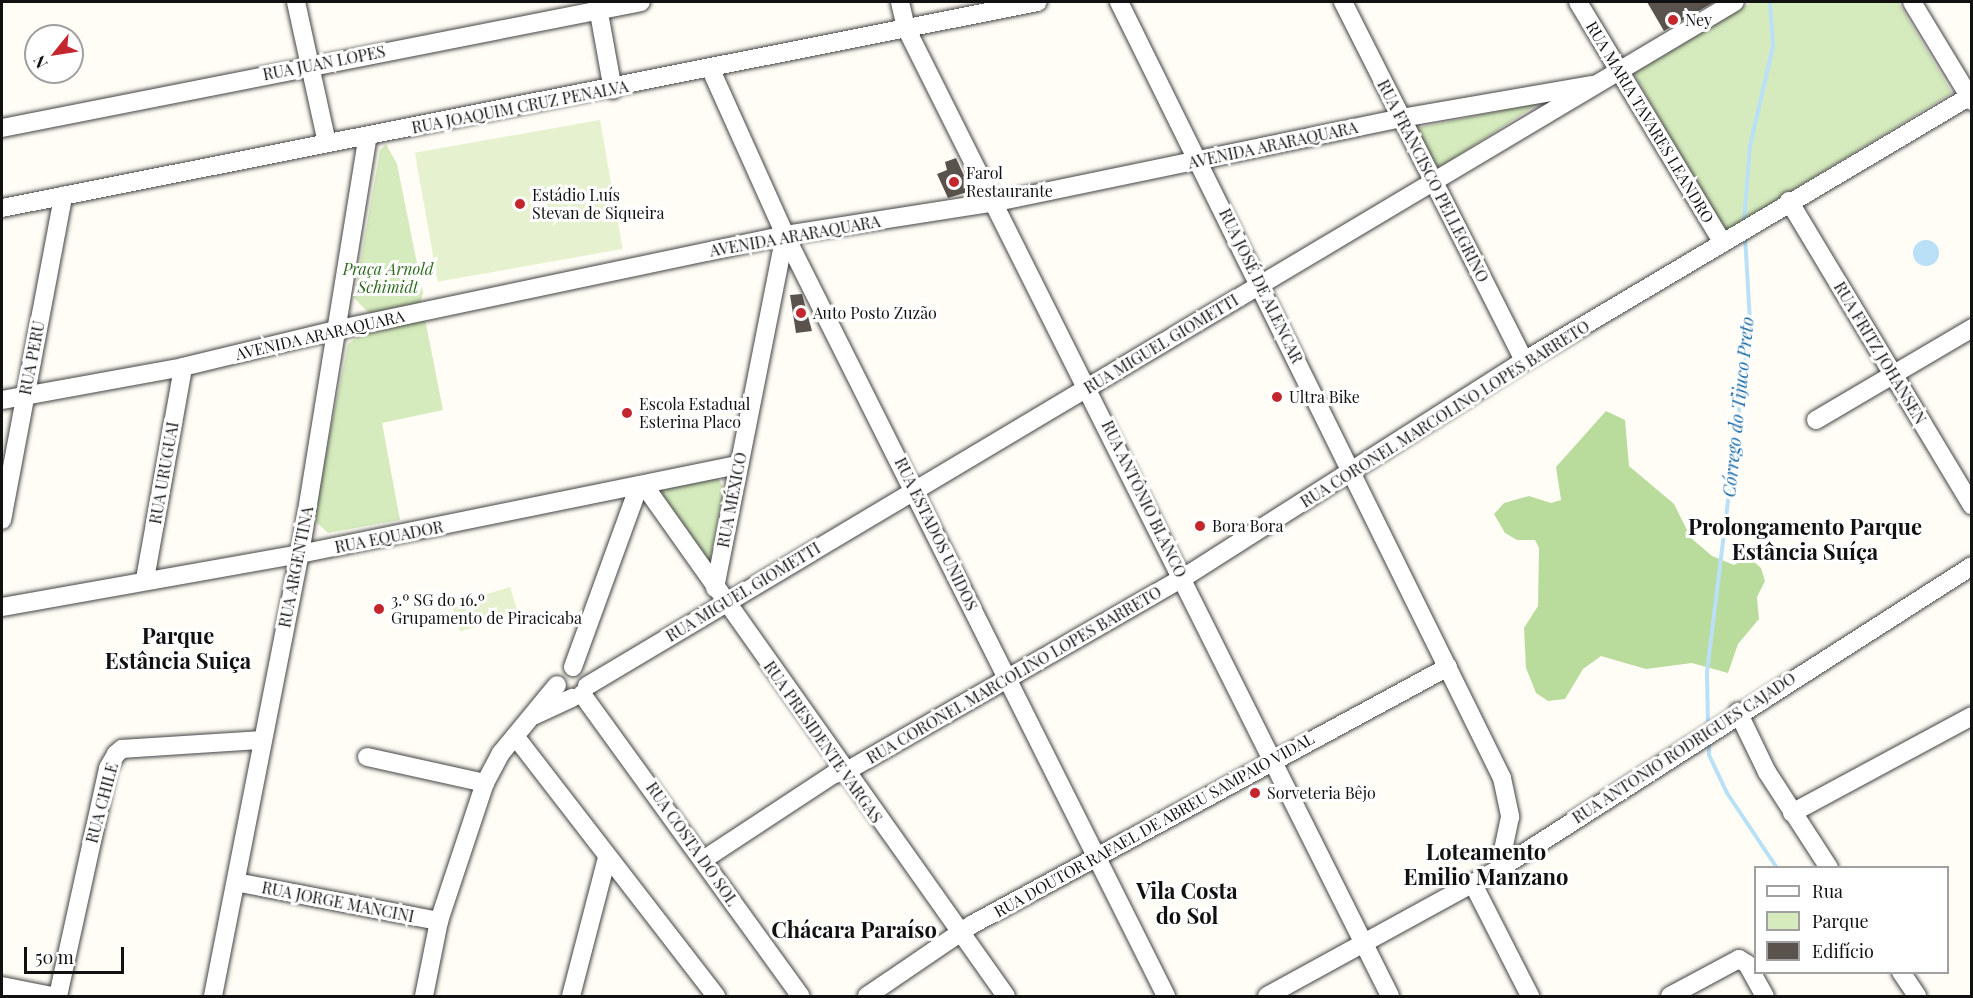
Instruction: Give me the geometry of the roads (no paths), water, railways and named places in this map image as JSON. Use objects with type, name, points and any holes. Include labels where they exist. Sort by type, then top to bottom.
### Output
[{"type":"street","points":[[296,2],[327,143]]},
{"type":"street","name":"RUA JUAN LOPES","points":[[4,128],[597,6],[641,2]]},
{"type":"street","name":"RUA ANTÔNIO BLANCO","points":[[900,2],[906,28],[996,202],[1390,996]]},
{"type":"street","name":"RUA JOAQUIM CRUZ PENALVA","points":[[2,208],[327,143],[613,90],[1038,2]]},
{"type":"street","name":"RUA JOSÉ DE ALENCAR","points":[[1119,2],[1200,160],[1448,667],[1507,797],[1508,836],[1499,869]]},
{"type":"street","name":"RUA FRANCISCO PELLEGRINO","points":[[1343,2],[1524,361]]},
{"type":"street","name":"RUA MARIA TAVARES LEANDRO","points":[[1578,2],[1725,240]]},
{"type":"street","points":[[1912,2],[1971,97]]},
{"type":"street","name":"RUA MIGUEL GIOMETTI","points":[[531,717],[580,693],[915,489],[1089,389],[1725,4]]},
{"type":"street","points":[[597,6],[613,90]]},
{"type":"street","name":"RUA ESTADOS UNIDOS","points":[[711,70],[785,235],[915,489],[1006,677],[1166,996]]},
{"type":"street","name":"AVENIDA ARARAQUARA","points":[[2,400],[183,367],[340,329],[785,235],[996,202],[1401,118],[1592,85]]},
{"type":"street","name":"RUA CORONEL MARCOLINO LOPES BARRETO","points":[[703,860],[834,774],[845,772],[1006,677],[1183,578],[1352,474],[1524,361],[1784,204],[1971,97]]},
{"type":"street","name":"RUA ARGENTINA","points":[[213,996],[300,555],[340,329],[369,136]]},
{"type":"street","name":"RUA PERU","points":[[2,520],[63,196]]},
{"type":"street","name":"RUA FRITZ JOHANSEN","points":[[1784,204],[1893,376],[1971,505]]},
{"type":"street","name":"RUA MÉXICO","points":[[715,588],[785,235]]},
{"type":"street","points":[[1816,420],[1971,328]]},
{"type":"street","name":"RUA URUGUAI","points":[[145,579],[183,367]]},
{"type":"street","name":"RUA EQUADOR","points":[[2,607],[145,579],[300,555],[739,465]]},
{"type":"street","points":[[557,684],[580,693],[586,675],[573,667],[641,485]]},
{"type":"street","name":"RUA PRESIDENTE VARGAS","points":[[641,485],[1006,996]]},
{"type":"street","name":"RUA ANTONIO RODRIGUES CAJADO","points":[[1267,996],[1499,869],[1734,714],[1971,566]]},
{"type":"street","name":"RUA MIGUEL GIOMETTI","points":[[424,996],[439,921],[485,783],[515,736],[557,684],[563,671],[573,667]]},
{"type":"street","name":"RUA DOUTOR RAFAEL DE ABREU SAMPAIO VIDAL","points":[[867,996],[959,932],[1274,759],[1448,667]]},
{"type":"street","name":"RUA COSTA DO SOL","points":[[580,693],[801,996]]},
{"type":"street","points":[[1734,714],[1792,813],[1828,866]]},
{"type":"street","points":[[1792,813],[1971,716]]},
{"type":"street","points":[[515,736],[709,993]]},
{"type":"street","name":"RUA CHILE","points":[[58,996],[108,768],[116,754],[122,749],[262,740]]},
{"type":"street","points":[[367,757],[485,783]]},
{"type":"street","points":[[576,992],[607,858]]},
{"type":"street","name":"RUA JORGE MANCINI","points":[[236,882],[439,921]]},
{"type":"street","points":[[1473,884],[1530,996]]},
{"type":"street","points":[[1670,996],[1734,960],[1744,960],[1765,996]]},
{"type":"street","points":[[1902,974],[1917,996]]},
{"type":"street","points":[[2,986],[52,996]]},
{"type":"water","points":[[1926,240],[1935,244],[1939,253],[1935,262],[1926,266],[1917,262],[1913,253],[1917,244]]},
{"type":"waterway","name":"Córrego do Tijuco Preto","points":[[1744,222],[1750,146],[1773,46],[1770,2]]},
{"type":"waterway","name":"Córrego do Tijuco Preto","points":[[1708,729],[1707,672],[1750,322],[1745,236]]},
{"type":"waterway","name":"Córrego do Tijuco Preto","points":[[1709,743],[1709,755],[1727,793],[1776,866]]},
{"type":"place","name":"Ney","points":[[1673,20]]},
{"type":"place","name":"Farol Restaurante","points":[[954,182]]},
{"type":"place","name":"Estádio Luís Stevan de Siqueira","points":[[520,204]]},
{"type":"place","name":"Auto Posto Zuzão","points":[[801,313]]},
{"type":"place","name":"Ultra Bike","points":[[1277,397]]},
{"type":"place","name":"Escola Estadual Esterina Placo","points":[[627,413]]},
{"type":"place","name":"Bora Bora","points":[[1200,526]]},
{"type":"place","name":"3.º SG do 16.º Grupamento de Piracicaba","points":[[379,609]]},
{"type":"place","name":"Sorveteria Bêjo","points":[[1255,793]]},
{"type":"district","name":"Prolongamento Parque Estância Suíça","points":[[1805,538]]},
{"type":"district","name":"Parque Estância Suiça","points":[[178,648]]},
{"type":"district","name":"Loteamento Emilio Manzano","points":[[1486,864]]},
{"type":"district","name":"Vila Costa do Sol","points":[[1187,902]]},
{"type":"district","name":"Chácara Paraíso","points":[[854,930]]},
{"type":"park label","name":"Praça Arnold Schimidt","points":[[388,278]]}]
